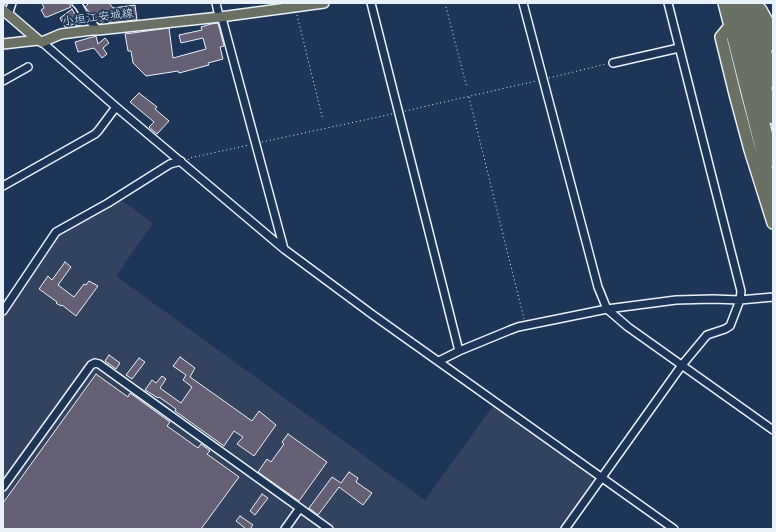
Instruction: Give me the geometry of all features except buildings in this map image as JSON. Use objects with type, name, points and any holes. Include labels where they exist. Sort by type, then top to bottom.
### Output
[{"type":"highway","points":[[724,3],[773,195]]},
{"type":"highway","points":[[735,3],[773,161]]},
{"type":"highway","points":[[745,3],[773,118]]},
{"type":"highway","points":[[754,3],[761,10],[767,21],[773,45]]},
{"type":"highway","points":[[754,3],[773,82]]},
{"type":"highway","points":[[730,26],[721,37],[750,150],[773,223]]},
{"type":"main road","name":"小垣江安城線","points":[[3,44],[40,41],[61,34],[92,30],[220,17],[324,3]]},
{"type":"main road","points":[[6,13],[40,41]]},
{"type":"street","points":[[6,13],[12,3]]},
{"type":"street","points":[[216,3],[225,29],[284,249]]},
{"type":"street","points":[[371,3],[459,351]]},
{"type":"street","points":[[524,3],[598,287],[607,309],[628,326],[773,430]]},
{"type":"street","points":[[565,529],[682,365],[707,334],[725,330],[730,326],[740,300],[741,291],[668,3]]},
{"type":"street","points":[[79,4],[83,13],[98,30]]},
{"type":"street","points":[[40,41],[284,249],[373,315],[674,529]]},
{"type":"street","points":[[613,63],[679,48]]},
{"type":"street","points":[[3,82],[28,67]]},
{"type":"street","points":[[3,186],[98,132],[116,107]]},
{"type":"street","points":[[3,311],[56,232],[108,203],[170,164],[180,161]]},
{"type":"street","points":[[438,361],[510,330],[607,309],[676,300],[740,300],[773,297]]},
{"type":"street","points":[[3,487],[91,365],[99,364],[329,529]]},
{"type":"street","points":[[285,529],[300,508]]},
{"type":"path","points":[[445,3],[467,88]]},
{"type":"path","points":[[295,7],[323,120]]},
{"type":"path","points":[[469,96],[526,326]]},
{"type":"shaded area","points":[[120,199],[153,223],[116,276],[425,500],[493,406],[593,478],[593,482],[560,529],[3,529],[3,318],[58,234]]}]
